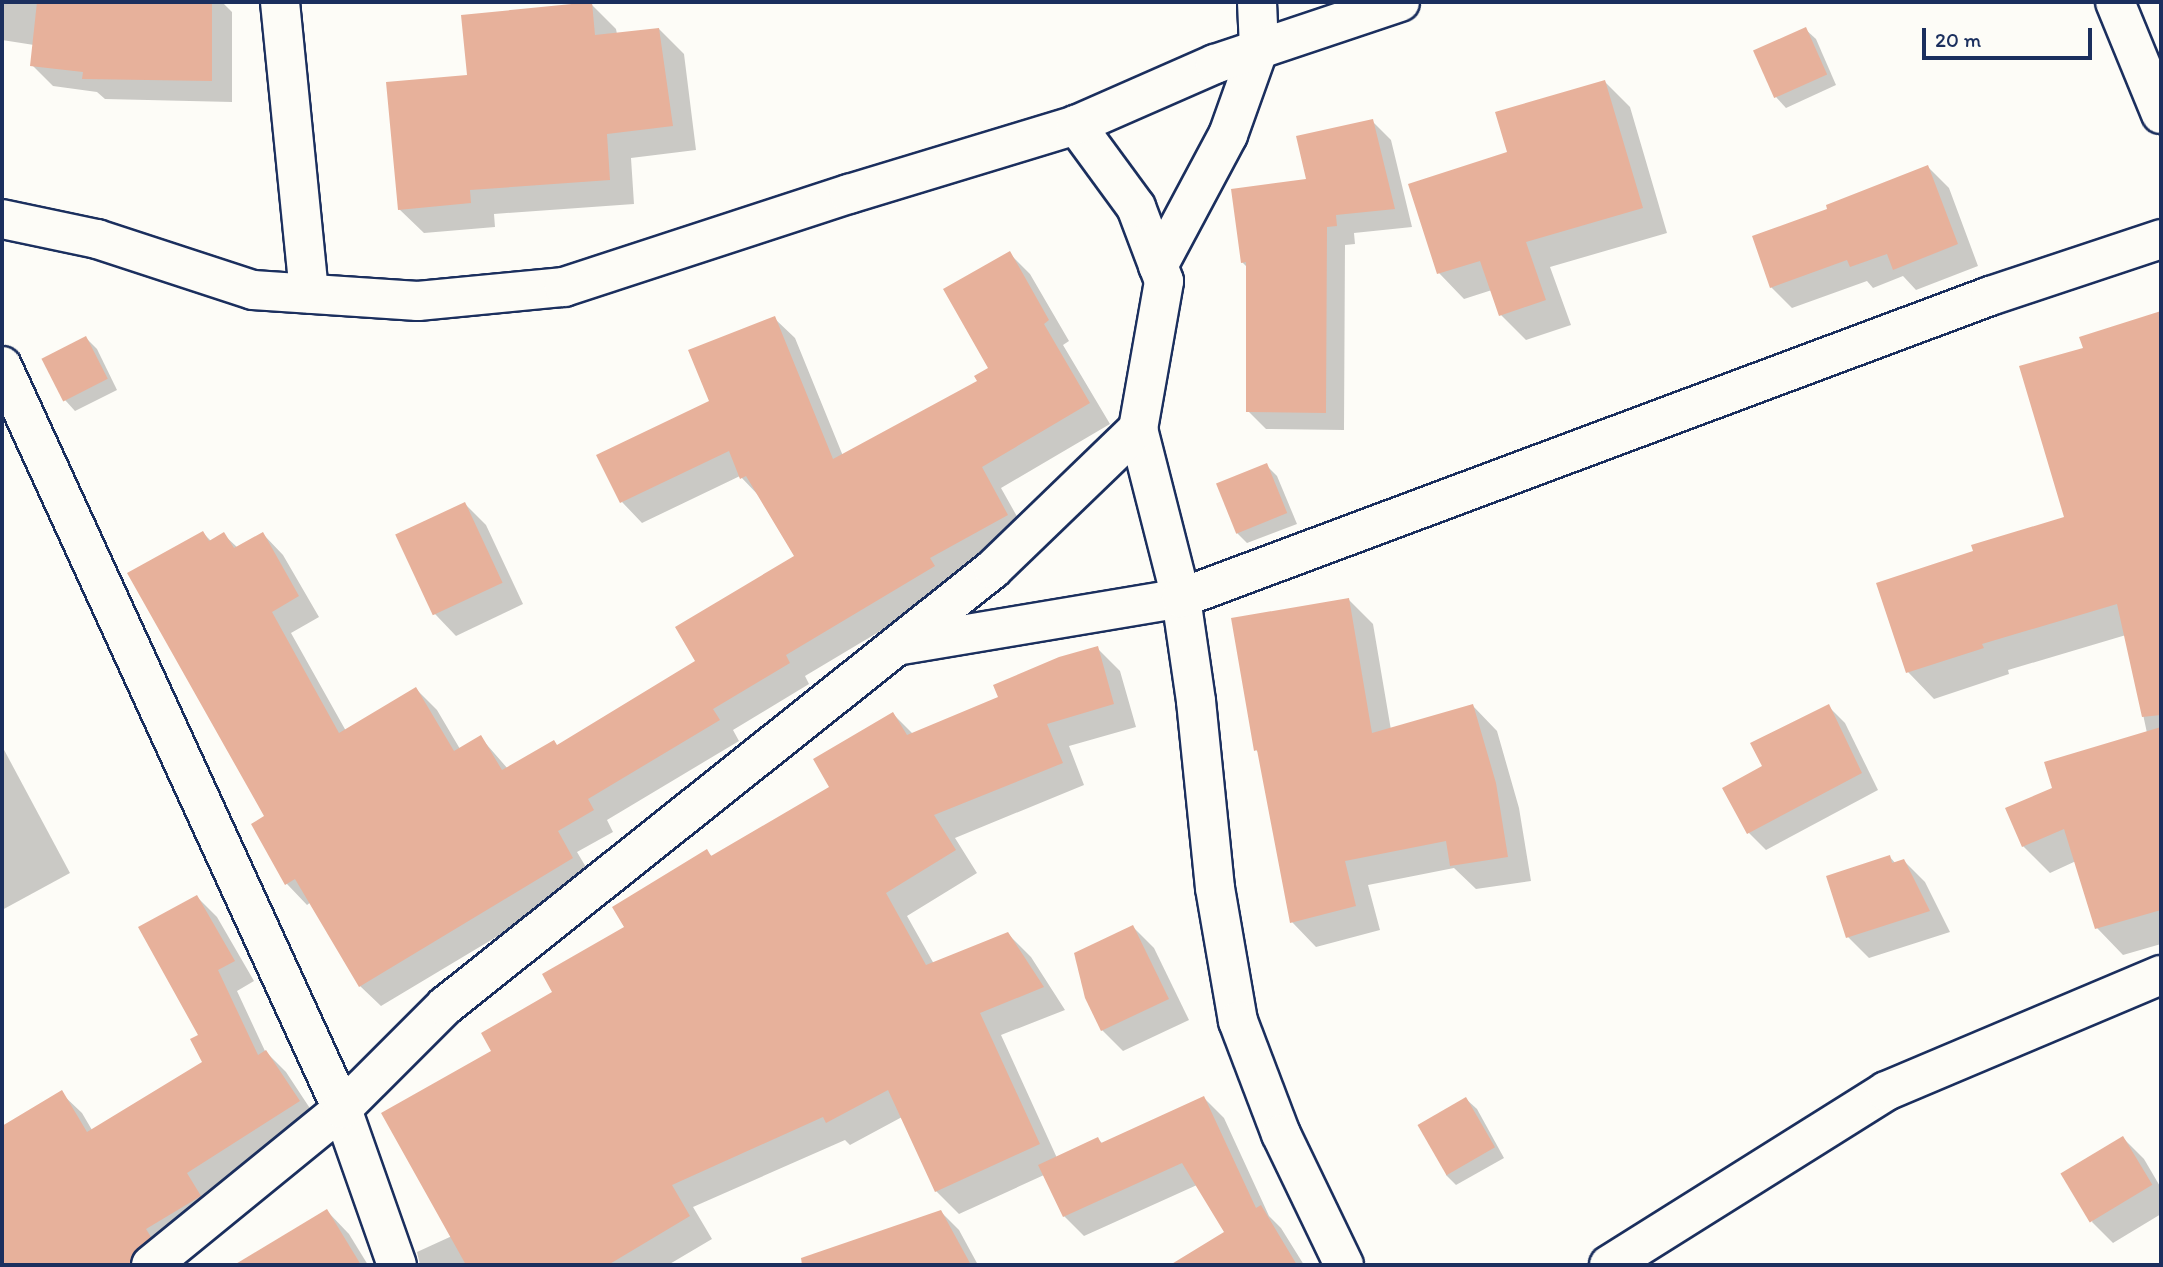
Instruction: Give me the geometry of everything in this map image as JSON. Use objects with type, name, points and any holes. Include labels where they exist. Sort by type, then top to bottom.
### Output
[{"type":"street","points":[[280,2],[309,294]]},
{"type":"street","points":[[1158,267],[1228,135],[1259,48],[1257,2]]},
{"type":"street","points":[[2,219],[97,239],[253,289],[418,301],[564,287],[849,194],[1076,125],[1215,64],[1399,2]]},
{"type":"street","points":[[2115,2],[2161,114]]},
{"type":"street","points":[[1076,125],[1136,207],[1164,281],[1138,429],[1181,598],[1196,701],[1215,888],[1238,1021],[1281,1134],[1344,1265]]},
{"type":"street","points":[[898,645],[1181,598],[1990,296],[2161,239]]},
{"type":"street","points":[[2,366],[342,1109],[397,1265]]},
{"type":"street","points":[[152,1265],[342,1109],[445,1006],[993,569],[1138,429]]},
{"type":"street","points":[[1609,1265],[1886,1091],[2161,975]]},
{"type":"building","points":[[37,2],[212,2],[212,81],[82,79],[83,72],[30,66]]},
{"type":"building","points":[[592,2],[595,35],[659,28],[673,126],[607,134],[610,180],[470,190],[471,203],[398,210],[386,82],[467,75],[461,15]]},
{"type":"building","points":[[1806,27],[1827,75],[1774,98],[1753,51]]},
{"type":"building","points":[[1605,80],[1643,208],[1526,242],[1546,300],[1499,316],[1480,261],[1437,274],[1408,184],[1507,152],[1495,112]]},
{"type":"building","points":[[1373,119],[1395,209],[1336,215],[1337,226],[1327,227],[1326,413],[1246,412],[1246,262],[1241,263],[1231,189],[1306,179],[1296,136]]},
{"type":"building","points":[[1928,165],[1958,244],[1893,270],[1887,254],[1850,267],[1847,260],[1770,288],[1752,236],[1827,209],[1826,205]]},
{"type":"building","points":[[1010,251],[1049,320],[1044,324],[1090,403],[982,467],[1008,515],[930,558],[935,566],[786,655],[790,663],[713,709],[720,720],[588,799],[594,810],[558,831],[573,858],[359,987],[295,879],[285,885],[251,824],[264,816],[127,573],[203,531],[209,541],[224,532],[234,548],[263,532],[299,596],[272,612],[339,733],[416,687],[454,751],[481,735],[502,770],[554,740],[557,745],[695,661],[675,627],[794,556],[746,476],[740,479],[729,451],[620,503],[596,455],[709,401],[688,350],[775,316],[833,459],[977,381],[974,376],[988,368],[943,289]]},
{"type":"building","points":[[2161,311],[2161,715],[2142,717],[2117,604],[1982,644],[1984,648],[1906,673],[1876,583],[1973,551],[1971,545],[2064,517],[2019,366],[2083,348],[2079,337]]},
{"type":"building","points":[[86,336],[108,379],[63,401],[41,359]]},
{"type":"building","points":[[1267,463],[1287,513],[1236,534],[1216,484]]},
{"type":"building","points":[[465,502],[503,583],[433,615],[395,535]]},
{"type":"building","points":[[1349,598],[1372,733],[1473,704],[1496,783],[1508,857],[1450,866],[1446,841],[1345,861],[1356,906],[1290,923],[1257,750],[1254,751],[1231,618]]},
{"type":"building","points":[[1098,646],[1114,704],[1047,724],[1063,763],[934,815],[956,850],[886,893],[926,965],[1008,932],[1044,987],[980,1013],[1040,1144],[935,1192],[888,1090],[826,1123],[823,1117],[672,1185],[690,1216],[608,1265],[466,1265],[381,1113],[491,1051],[481,1033],[552,992],[542,974],[624,927],[612,907],[707,849],[711,856],[829,787],[813,759],[893,712],[907,735],[998,697],[993,685],[1059,657]]},
{"type":"building","points":[[1829,704],[1862,773],[1747,834],[1722,788],[1762,766],[1750,743]]},
{"type":"building","points":[[2161,727],[2161,910],[2095,929],[2064,829],[2022,847],[2005,808],[2052,788],[2044,762]]},
{"type":"building","points":[[1890,855],[1892,863],[1904,859],[1930,911],[1846,938],[1826,876]]},
{"type":"building","points":[[197,895],[235,961],[218,970],[258,1055],[266,1050],[300,1101],[187,1173],[201,1196],[146,1229],[151,1237],[137,1249],[130,1265],[2,1265],[2,1126],[62,1090],[87,1132],[202,1062],[190,1039],[198,1035],[138,927]]},
{"type":"building","points":[[1133,925],[1169,999],[1101,1031],[1085,998],[1074,953]]},
{"type":"building","points":[[1204,1096],[1256,1208],[1261,1205],[1297,1265],[1170,1265],[1224,1232],[1182,1163],[1063,1217],[1038,1165],[1098,1137],[1101,1143]]},
{"type":"building","points":[[1466,1097],[1495,1147],[1447,1175],[1418,1125]]},
{"type":"building","points":[[2123,1136],[2152,1185],[2090,1222],[2060,1174]]},
{"type":"building","points":[[327,1209],[361,1265],[234,1265]]},
{"type":"building","points":[[941,1210],[971,1265],[802,1265],[801,1258]]}]
